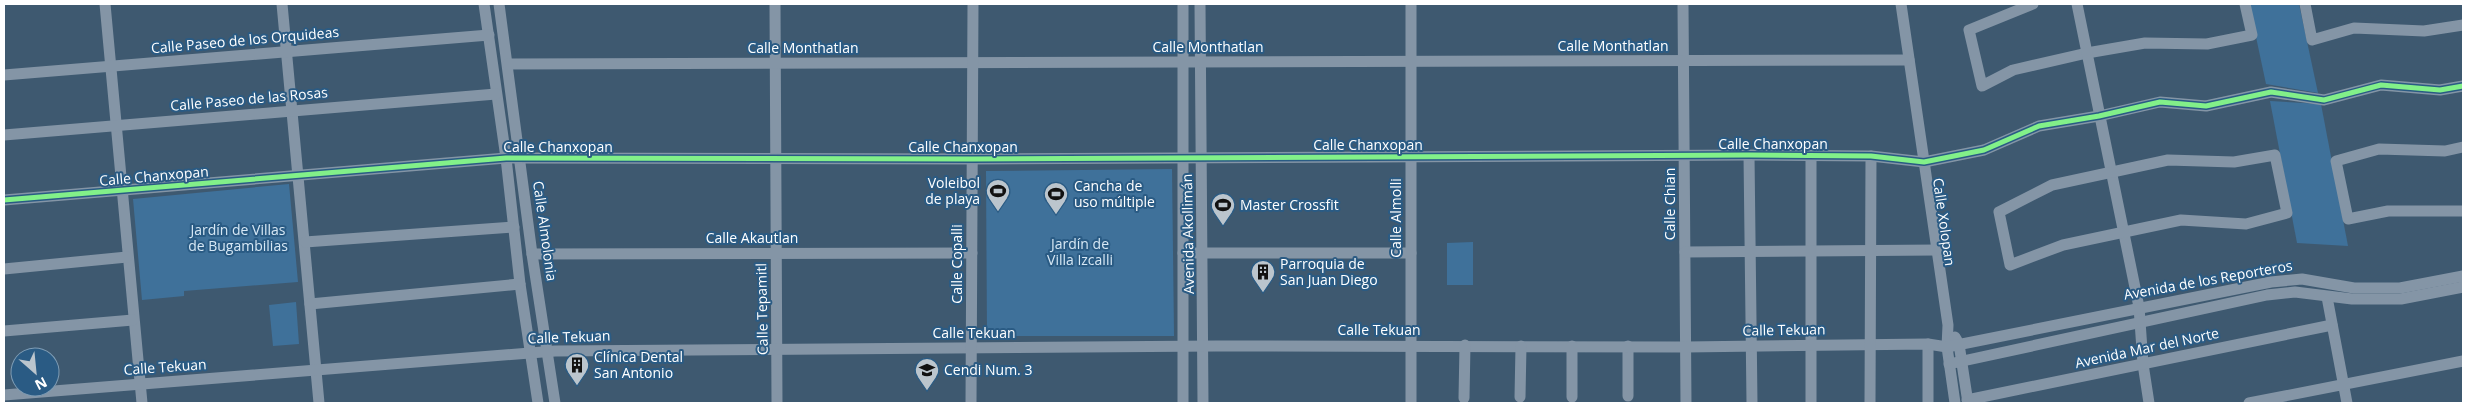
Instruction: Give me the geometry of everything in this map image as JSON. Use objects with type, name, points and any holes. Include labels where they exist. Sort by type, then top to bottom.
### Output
[{"type":"street","points":[[105,4],[142,403]]},
{"type":"street","points":[[282,4],[319,403]]},
{"type":"street","name":"Calle Almolonia","points":[[484,4],[506,158],[520,284],[538,403]]},
{"type":"street","name":"Calle Almolonia","points":[[499,4],[521,157],[532,254],[556,403]]},
{"type":"street","name":"Calle Tepamitl","points":[[775,4],[777,403]]},
{"type":"street","name":"Calle Copalli","points":[[971,403],[973,348],[973,4]]},
{"type":"street","name":"Avenida Akollimán","points":[[1182,403],[1183,4]]},
{"type":"street","name":"Avenida Akollimán","points":[[1200,4],[1204,253],[1203,403]]},
{"type":"street","name":"Calle Almolli","points":[[1411,403],[1412,4]]},
{"type":"street","name":"Calle Chian","points":[[1683,4],[1686,403]]},
{"type":"street","name":"Calle Xolopan","points":[[1901,4],[1948,325],[1947,347],[1955,403]]},
{"type":"street","points":[[2033,4],[1970,30],[1982,86],[2013,70],[2087,53],[2145,43],[2207,44],[2252,35],[2245,4]]},
{"type":"street","points":[[2077,4],[2139,307],[2143,364],[2149,403]]},
{"type":"street","points":[[2305,4],[2312,40],[2354,28],[2424,31],[2463,25]]},
{"type":"street","name":"Calle Paseo de los Orquideas","points":[[4,75],[489,35]]},
{"type":"street","name":"Calle Monthatlan","points":[[508,64],[1909,60]]},
{"type":"street","name":"Calle Chanxopan","points":[[4,200],[521,157],[972,159],[1748,155],[1871,156],[1924,162],[1984,150],[2040,126],[2100,116],[2160,102],[2206,106],[2271,92],[2324,100],[2381,85],[2440,90],[2463,86]]},
{"type":"street","name":"Calle Paseo de las Rosas","points":[[4,136],[496,94]]},
{"type":"street","points":[[2463,147],[2445,151],[2379,149],[2336,161],[2348,219],[2388,211],[2463,211]]},
{"type":"street","points":[[1748,155],[1752,403]]},
{"type":"street","points":[[2275,155],[2287,212],[2246,224],[2181,220],[2123,231],[2063,244],[2010,265],[1999,212],[2052,185],[2111,173],[2168,160],[2234,162],[2275,155]]},
{"type":"street","points":[[1811,156],[1811,403]]},
{"type":"street","points":[[1870,403],[1871,156]]},
{"type":"street","points":[[305,242],[514,227]]},
{"type":"street","points":[[1685,252],[1937,250]]},
{"type":"street","name":"Calle Akautlan","points":[[532,254],[972,253]]},
{"type":"street","points":[[1183,253],[1411,253]]},
{"type":"street","points":[[4,269],[127,257]]},
{"type":"street","name":"Avenida de los Reporteros","points":[[1947,347],[2271,282],[2302,279],[2354,288],[2400,288],[2463,276]]},
{"type":"street","points":[[310,304],[520,284]]},
{"type":"street","name":"Avenida de los Reporteros","points":[[1949,364],[2267,295],[2295,292],[2327,297],[2402,299],[2463,287]]},
{"type":"street","points":[[2327,297],[2348,403]]},
{"type":"street","points":[[4,331],[133,320]]},
{"type":"street","name":"Calle Xolopan","points":[[1948,325],[1959,344],[1968,402]]},
{"type":"street","name":"Avenida Mar del Norte","points":[[1968,402],[2332,325]]},
{"type":"street","name":"Calle Tekuan","points":[[4,395],[317,374],[548,355],[778,349],[1411,345],[1686,347],[1870,344],[1928,344],[1947,347]]},
{"type":"street","points":[[1928,344],[1928,403]]},
{"type":"street","points":[[1464,398],[1465,345]]},
{"type":"street","points":[[1520,397],[1521,346]]},
{"type":"street","points":[[1572,346],[1572,397]]},
{"type":"street","points":[[1628,346],[1628,396]]},
{"type":"street","points":[[2250,403],[2463,361]]},
{"type":"street","name":"Calle Tekuan","points":[[4,403],[140,387]]},
{"type":"green space","points":[[2249,4],[2299,4],[2318,93],[2266,84]]},
{"type":"green space","points":[[2270,101],[2321,104],[2348,246],[2297,243]]},
{"type":"green space","name":"Jardín de Villa Izcalli","points":[[1172,169],[1174,336],[987,336],[986,171]]},
{"type":"green space","name":"Jardín de Villas de Bugambilias","points":[[289,184],[298,282],[184,291],[184,296],[142,300],[133,199]]},
{"type":"green space","points":[[1473,242],[1473,285],[1447,285],[1447,243]]},
{"type":"green space","points":[[296,302],[299,344],[273,346],[269,305]]},
{"type":"cycle path","points":[[4,200],[506,158],[972,159],[1749,155],[1871,156],[1924,162],[1984,150],[2039,126],[2099,116],[2160,102],[2206,106],[2271,92],[2324,100],[2381,85],[2440,90],[2463,86]]},
{"type":"place","name":"Voleibol de playa","points":[[998,212]]},
{"type":"place","name":"Cancha de uso múltiple","points":[[1056,215]]},
{"type":"place","name":"Master Crossfit","points":[[1223,226]]},
{"type":"place","name":"Parroquia de San Juan Diego","points":[[1263,293]]},
{"type":"place","name":"Clínica Dental San Antonio","points":[[577,386]]},
{"type":"place","name":"Cendi Num. 3","points":[[927,391]]}]
